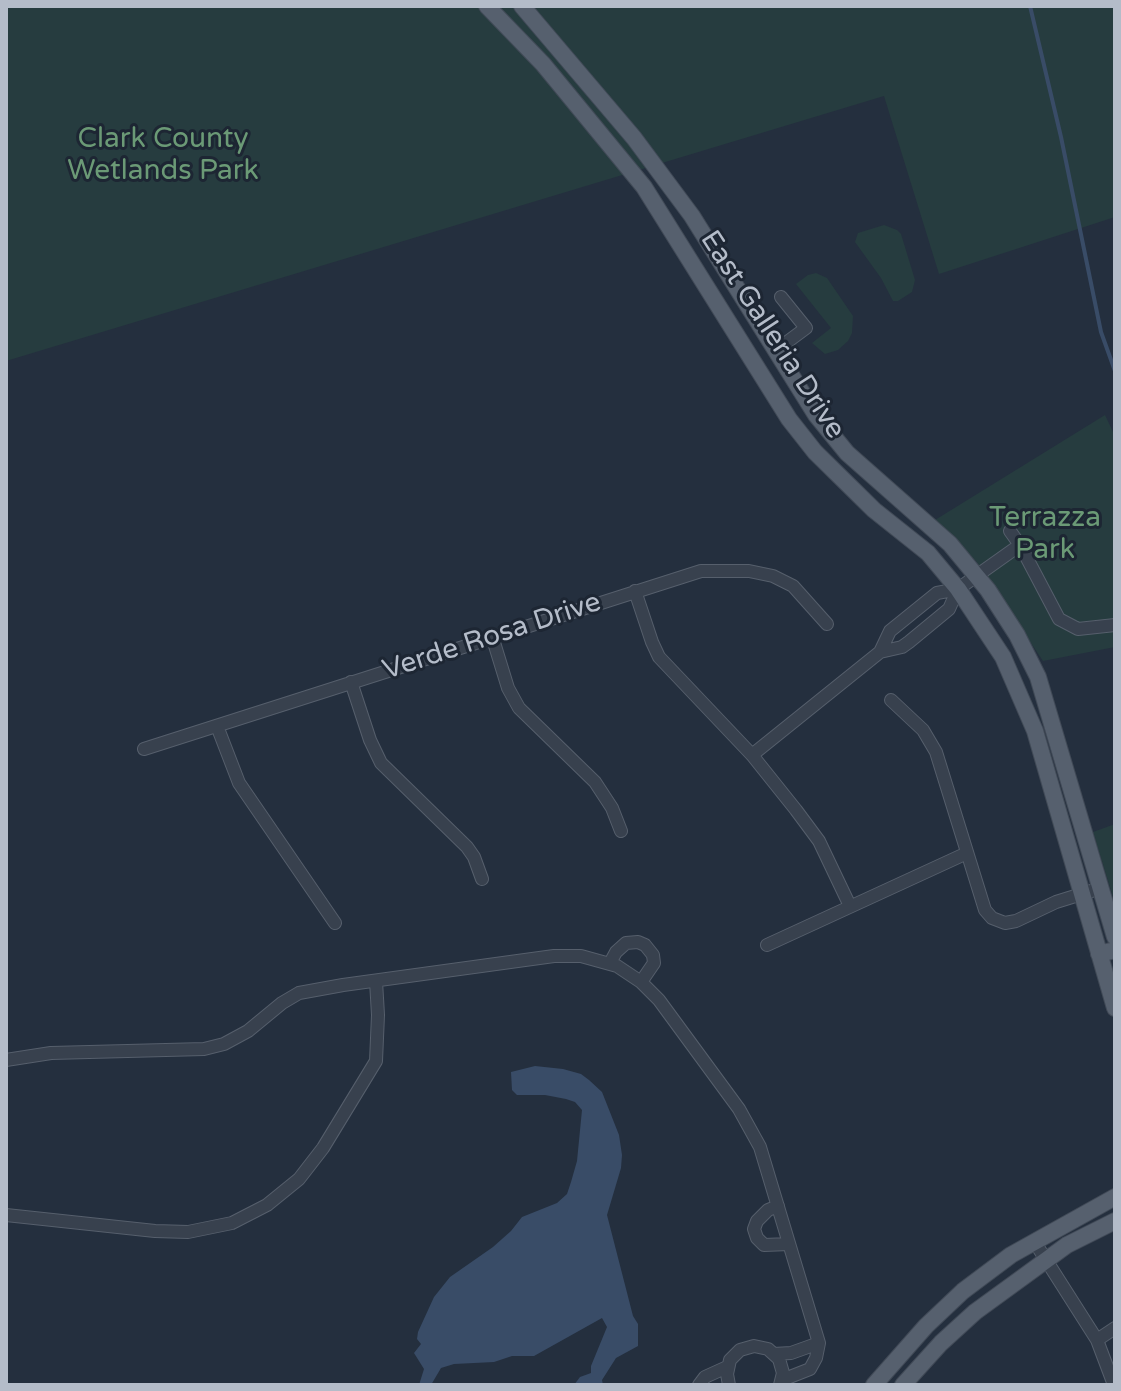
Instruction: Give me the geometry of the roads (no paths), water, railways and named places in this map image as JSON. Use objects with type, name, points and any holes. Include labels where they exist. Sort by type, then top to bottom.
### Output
[{"type":"main road","name":"East Galleria Drive","points":[[487,6],[543,64],[644,187],[789,419],[815,452],[863,501],[928,553],[958,589],[1003,657],[1027,713],[1084,902],[1107,952],[1115,1008]]},
{"type":"main road","name":"East Galleria Drive","points":[[522,6],[634,138],[692,216],[816,415],[847,453],[950,544],[976,575],[1017,635],[1052,706],[1080,819],[1101,888],[1110,904],[1115,937]]},
{"type":"main road","points":[[755,364],[775,351]]},
{"type":"main road","points":[[1027,713],[1052,706]]},
{"type":"main road","points":[[1062,824],[1080,819]]},
{"type":"main road","points":[[1084,902],[1110,904]]},
{"type":"main road","points":[[874,1385],[926,1326],[963,1291],[1011,1255],[1115,1197]]},
{"type":"main road","points":[[903,1385],[941,1343],[975,1312],[1067,1245],[1115,1221]]},
{"type":"street","points":[[775,351],[806,328],[781,297]]},
{"type":"street","points":[[1010,531],[1059,619],[1078,629],[1115,625]]},
{"type":"street","points":[[752,755],[880,652],[890,631],[937,593],[958,589],[1020,545]]},
{"type":"street","name":"Verde Rosa Drive","points":[[144,749],[701,571],[749,571],[773,576],[793,586],[827,624]]},
{"type":"street","points":[[880,652],[902,647],[909,642],[949,609],[958,589]]},
{"type":"street","points":[[635,591],[659,657],[752,755],[819,841],[850,906]]},
{"type":"street","points":[[492,636],[508,688],[519,708],[595,782],[612,808],[621,831]]},
{"type":"street","points":[[351,682],[381,763],[467,847],[482,879]]},
{"type":"street","points":[[891,700],[923,730],[936,752],[985,910],[998,922],[1016,921],[1084,902],[1101,888]]},
{"type":"street","points":[[217,726],[239,783],[335,923]]},
{"type":"street","points":[[767,945],[967,853]]},
{"type":"street","points":[[610,963],[626,943],[645,945],[653,955],[654,963],[641,982]]},
{"type":"street","points":[[6,1060],[51,1053],[204,1049],[224,1044],[248,1031],[299,993],[376,981],[554,956],[581,956],[628,971],[659,1000],[739,1109],[760,1147],[819,1343],[810,1369],[781,1383],[782,1366],[774,1354],[761,1347],[747,1347],[734,1354],[727,1367],[729,1385]]},
{"type":"street","points":[[6,1215],[188,1232],[232,1223],[267,1205],[299,1179],[323,1148],[376,1061],[376,981]]},
{"type":"street","points":[[778,1206],[768,1210],[754,1229],[764,1245],[789,1244]]},
{"type":"street","points":[[1034,1241],[1097,1340],[1114,1385]]},
{"type":"street","points":[[1097,1340],[1115,1328]]},
{"type":"street","points":[[774,1354],[791,1353],[819,1343]]},
{"type":"street","points":[[699,1385],[705,1377],[727,1367]]},
{"type":"water","points":[[535,1066],[563,1069],[581,1074],[589,1080],[602,1092],[619,1135],[621,1168],[607,1215],[633,1316],[638,1324],[638,1346],[616,1358],[602,1380],[603,1385],[574,1385],[580,1377],[591,1373],[607,1327],[602,1318],[534,1356],[454,1364],[441,1368],[431,1385],[419,1385],[424,1369],[414,1353],[421,1344],[417,1339],[418,1332],[434,1297],[450,1277],[493,1247],[522,1217],[557,1203],[567,1194],[577,1161],[582,1110],[575,1102],[566,1099],[517,1095],[512,1090],[511,1072]]},
{"type":"waterway","points":[[1030,6],[1061,137],[1101,332],[1115,371]]},
{"type":"park label","name":"Clark County Wetlands Park","points":[[163,156]]},
{"type":"park label","name":"Terrazza Park","points":[[1045,535]]}]
